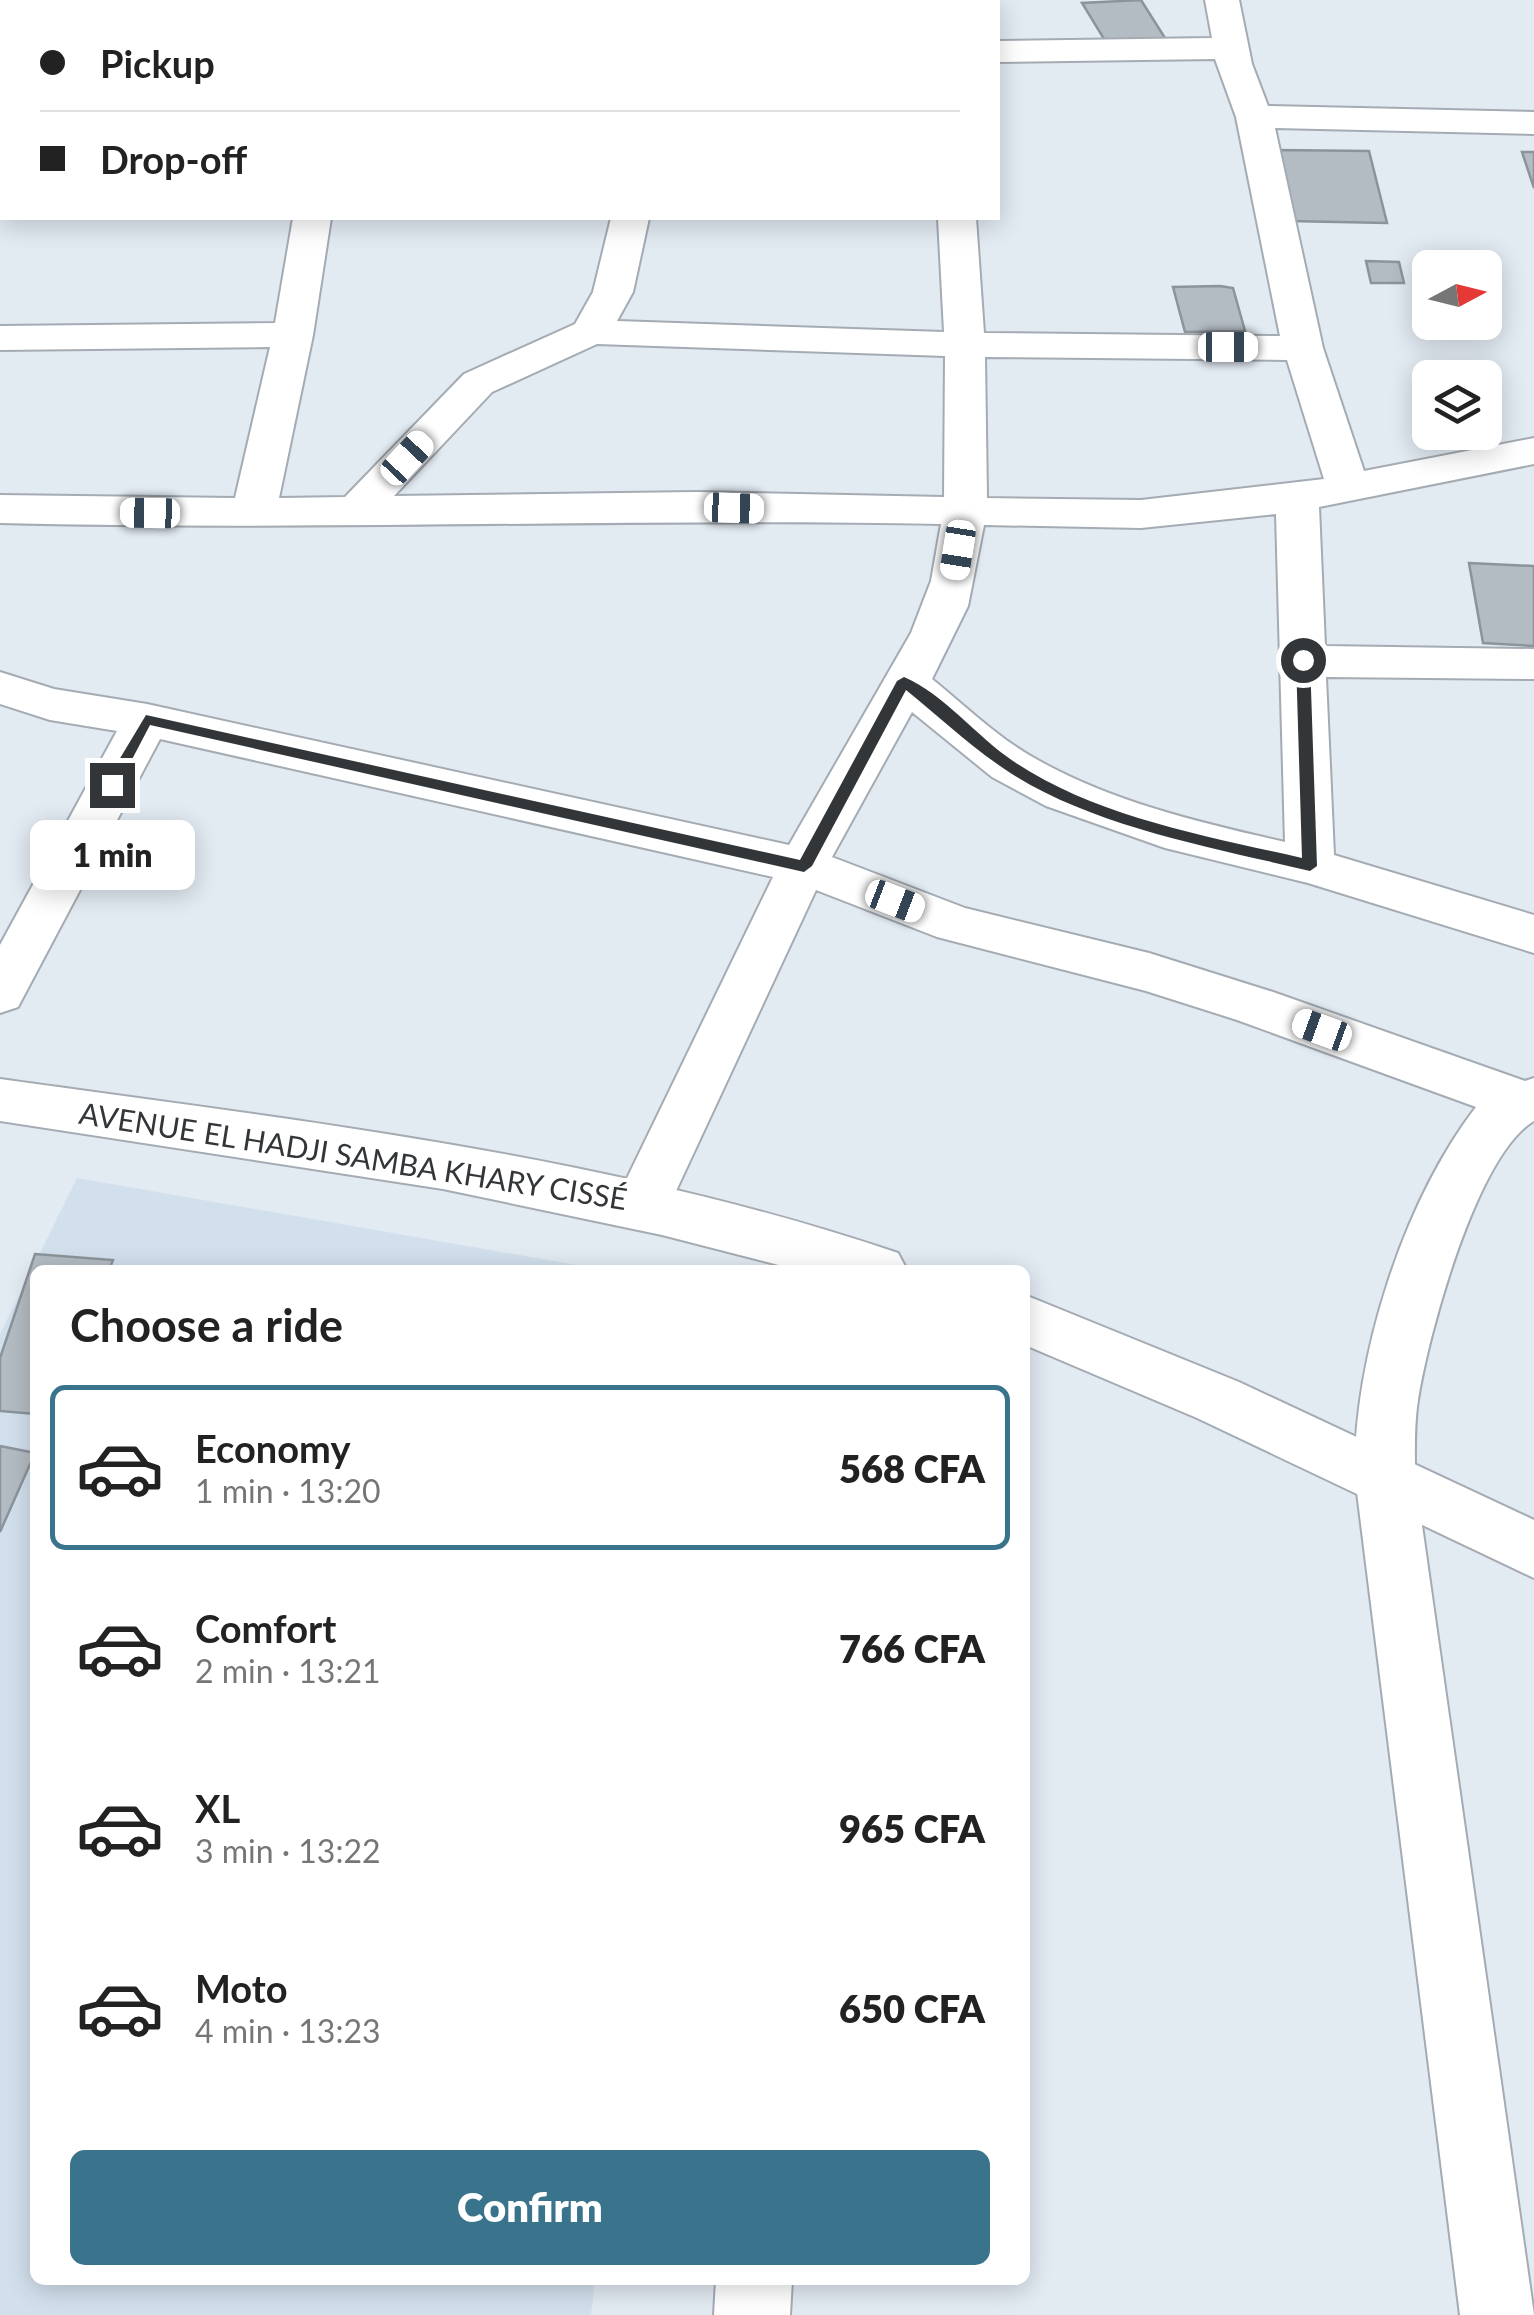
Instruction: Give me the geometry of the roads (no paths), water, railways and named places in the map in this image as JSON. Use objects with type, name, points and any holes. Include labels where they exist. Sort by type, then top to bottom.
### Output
[{"type":"street","points":[[1222,0],[1234,64],[1254,117],[1303,348],[1348,488]]},
{"type":"street","points":[[1000,52],[1234,48]]},
{"type":"street","points":[[1254,117],[1534,123]]},
{"type":"street","points":[[254,512],[293,335],[312,220]]},
{"type":"street","points":[[591,332],[614,292],[630,220]]},
{"type":"street","points":[[642,1205],[804,866],[953,584],[964,514],[957,220]]},
{"type":"street","points":[[360,508],[478,383],[591,332],[963,345],[1303,348]]},
{"type":"street","points":[[0,338],[293,335]]},
{"type":"street","points":[[0,509],[254,512],[696,506],[964,514],[1141,514],[1297,498],[1534,451]]},
{"type":"street","points":[[1297,498],[1310,866]]},
{"type":"street","points":[[1303,660],[1534,664]]},
{"type":"street","points":[[904,681],[1008,765],[1063,794],[1182,836],[1310,866],[1534,934]]},
{"type":"street","points":[[0,688],[50,704],[146,720],[804,866],[956,924],[1149,972],[1529,1101]]},
{"type":"street","points":[[0,994],[146,720]]},
{"type":"street","name":"AVENUE EL HADJI SAMBA KHARY CISSÉ","points":[[0,1100],[319,1145],[642,1205],[822,1261],[847,1265]]},
{"type":"street","points":[[1498,2315],[1386,1476],[1384,1430],[1394,1374],[1419,1288],[1468,1162],[1501,1116],[1529,1101]]},
{"type":"street","points":[[1030,1321],[1134,1362],[1386,1476],[1534,1550]]},
{"type":"street","points":[[752,2315],[754,2285]]}]
